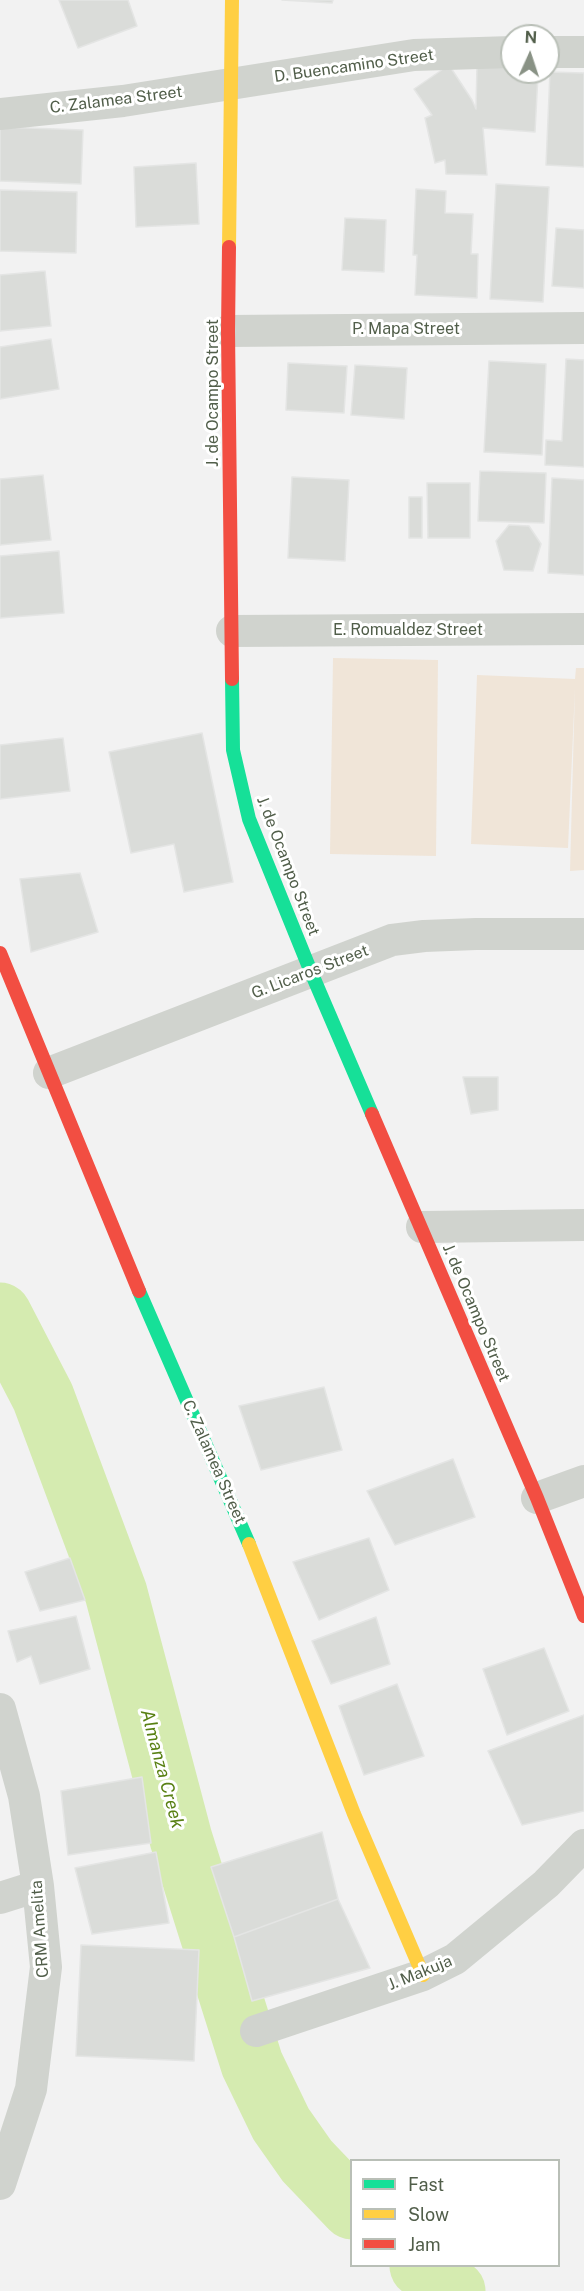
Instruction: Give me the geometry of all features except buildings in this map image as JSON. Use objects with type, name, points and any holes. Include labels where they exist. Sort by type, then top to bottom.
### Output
[{"type":"street","name":"J. de Ocampo Street","points":[[232,0],[228,331],[233,750],[249,819],[311,972],[537,1498],[584,1616]]},
{"type":"street","name":"D. Buencamino Street","points":[[232,85],[280,75],[414,55],[500,52]]},
{"type":"street","points":[[560,52],[584,52]]},
{"type":"street","name":"C. Zalamea Street","points":[[0,114],[123,101],[232,85]]},
{"type":"street","name":"P. Mapa Street","points":[[228,331],[584,328]]},
{"type":"street","name":"E. Romualdez Street","points":[[232,631],[584,629]]},
{"type":"street","name":"G. Licaros Street","points":[[49,1072],[392,940],[466,934],[584,934]]},
{"type":"street","name":"C. Zalamea Street","points":[[0,952],[127,1263],[248,1540],[354,1814],[423,1975]]},
{"type":"street","points":[[422,1227],[584,1225]]},
{"type":"street","points":[[537,1498],[584,1481]]},
{"type":"street","name":"CRM Amelita","points":[[0,1709],[24,1796],[39,1886],[46,1967],[31,2089],[0,2184]]},
{"type":"street","name":"J. Makuja","points":[[256,2031],[423,1975],[455,1959],[546,1884],[584,1845]]},
{"type":"street","points":[[0,1898],[39,1886]]},
{"type":"shaded area","points":[[333,658],[438,660],[436,856],[330,854]]},
{"type":"shaded area","points":[[576,668],[584,668],[584,870],[570,871],[575,688],[568,848],[471,844],[477,675],[575,679]]},
{"type":"waterway","name":"Almanza Creek","points":[[0,1314],[43,1397],[116,1593],[181,1839],[252,2064],[281,2124],[307,2161],[350,2206]]},
{"type":"waterway","name":"Almanza Creek","points":[[422,2267],[454,2291]]},
{"type":"traffic: fast","points":[[232,679],[233,750],[249,819],[372,1114]]},
{"type":"traffic: fast","points":[[139,1291],[249,1544]]},
{"type":"traffic: slow","points":[[229,247],[232,0]]},
{"type":"traffic: slow","points":[[249,1544],[354,1814],[423,1975]]},
{"type":"traffic: jam","points":[[229,247],[232,679]]},
{"type":"traffic: jam","points":[[0,953],[139,1291]]},
{"type":"traffic: jam","points":[[372,1114],[537,1498],[584,1616]]}]
